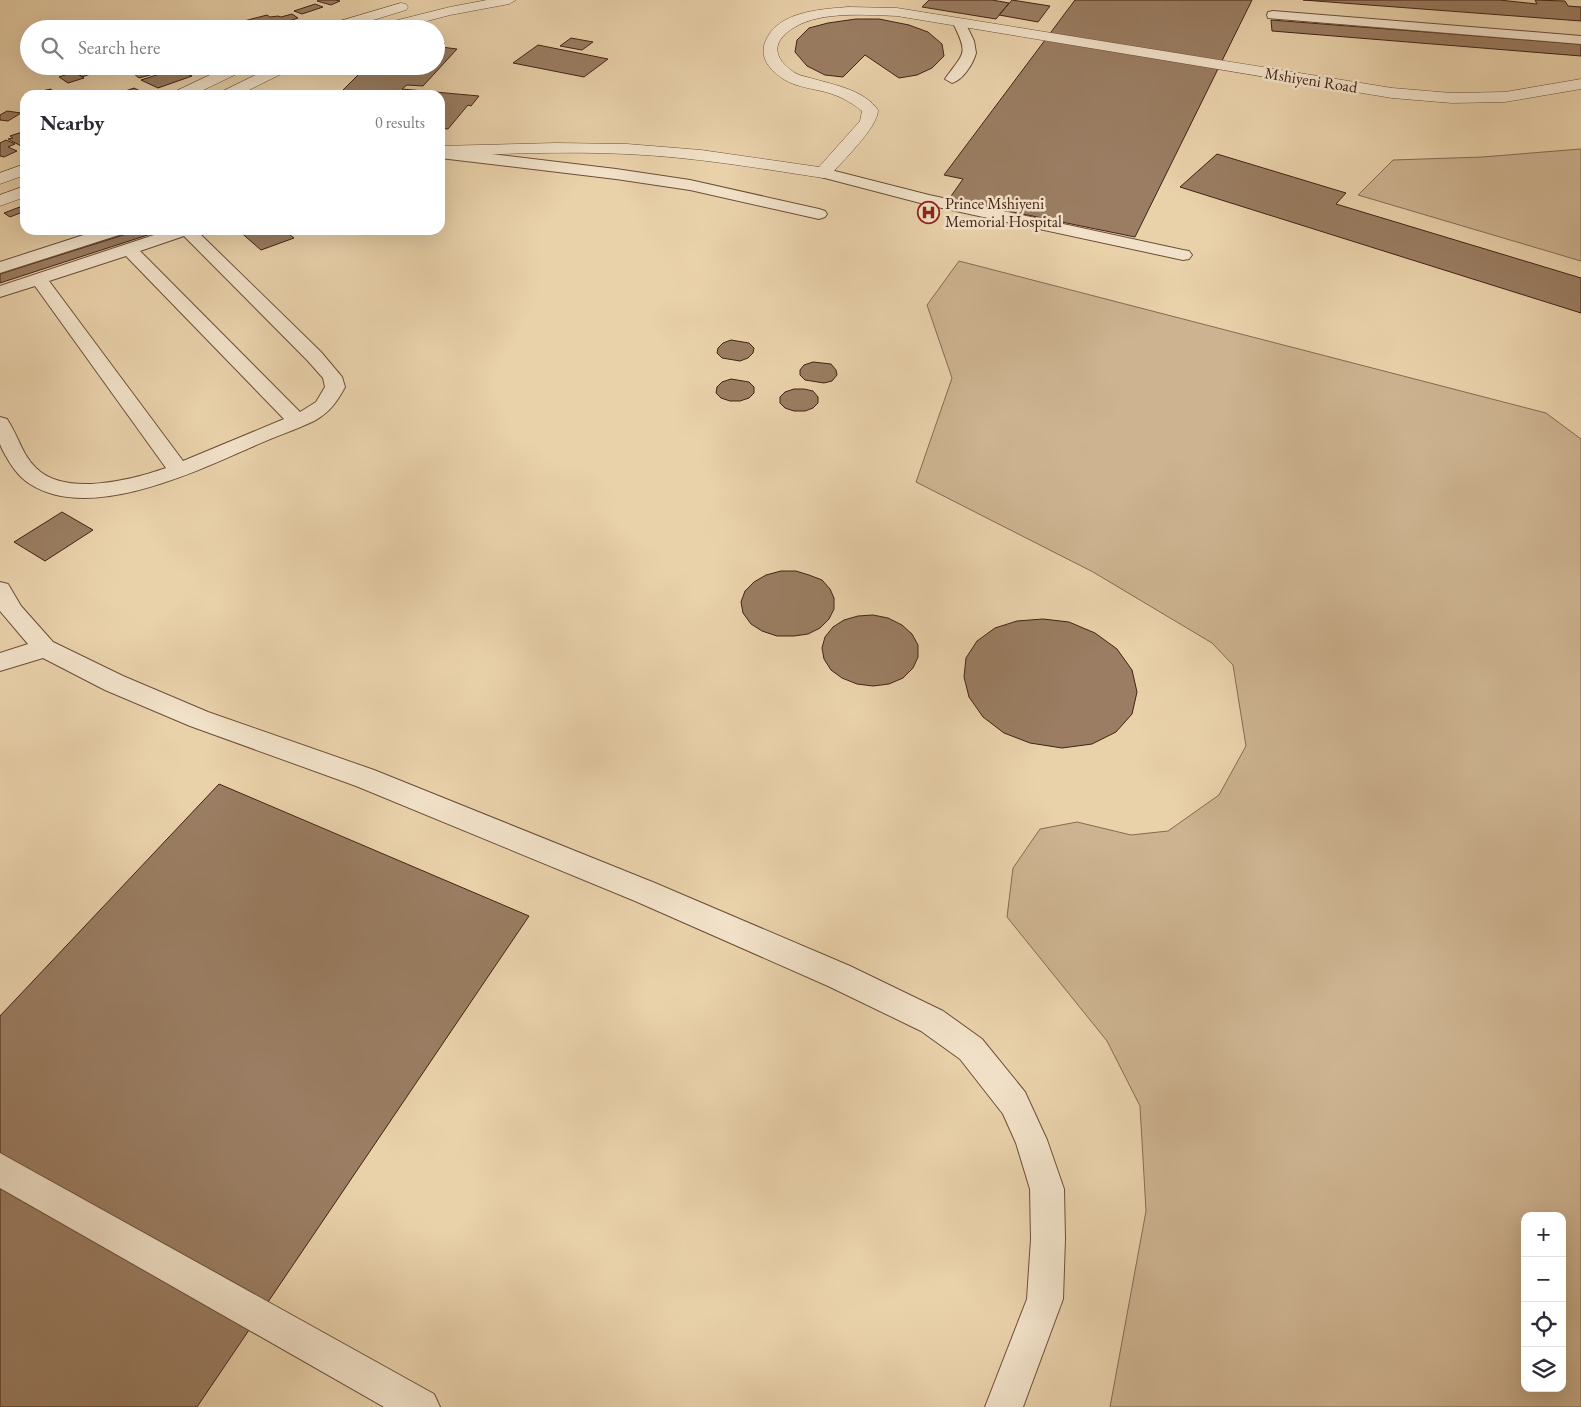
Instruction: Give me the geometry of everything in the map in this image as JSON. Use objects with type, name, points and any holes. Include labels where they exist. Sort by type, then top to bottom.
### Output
[{"type":"street","points":[[413,20],[450,10],[509,0]]},
{"type":"street","points":[[355,20],[379,12],[413,5]]},
{"type":"street","name":"Mshiyeni Road","points":[[823,173],[867,122],[870,110],[858,100],[839,91],[791,77],[776,65],[769,53],[771,41],[781,29],[815,15],[856,10],[897,12],[1392,93],[1444,98],[1505,97],[1581,84]]},
{"type":"street","points":[[191,90],[223,75]]},
{"type":"street","points":[[237,90],[268,75]]},
{"type":"street","points":[[445,152],[555,148],[627,149],[720,157],[823,173]]},
{"type":"street","points":[[0,179],[20,171]]},
{"type":"street","points":[[0,201],[20,193]]},
{"type":"lane","points":[[1273,15],[1581,40]]},
{"type":"lane","points":[[952,79],[968,62],[970,53],[970,42],[959,23]]},
{"type":"lane","points":[[445,153],[690,185],[819,214]]},
{"type":"lane","points":[[823,173],[928,200],[1182,255]]},
{"type":"lane","points":[[0,268],[101,235]]},
{"type":"lane","points":[[0,292],[171,235]]},
{"type":"lane","points":[[0,423],[26,472],[43,483],[63,488],[108,489],[180,471],[296,420],[319,409],[326,403],[335,387],[332,377],[314,356],[191,235]]},
{"type":"lane","points":[[129,249],[296,420]]},
{"type":"lane","points":[[39,280],[180,471]]},
{"type":"lane","points":[[0,590],[12,612],[44,648],[114,683],[199,719],[365,778],[654,896],[932,1021],[971,1049],[1014,1103],[1031,1140],[1047,1189],[1048,1239],[1045,1299],[1004,1407]]},
{"type":"lane","points":[[0,662],[44,648]]},
{"type":"lane","points":[[0,1170],[421,1407]]},
{"type":"shaded area","points":[[1581,149],[1581,261],[1358,195],[1393,160],[1482,157]]},
{"type":"shaded area","points":[[959,261],[1546,413],[1581,439],[1581,1407],[1110,1407],[1146,1211],[1140,1106],[1107,1041],[1007,917],[1013,868],[1040,829],[1077,822],[1131,835],[1168,831],[1219,795],[1246,746],[1233,665],[1212,643],[1093,572],[916,482],[952,378],[927,305]]},
{"type":"building","points":[[929,0],[992,0],[1009,3],[996,19],[922,7]]},
{"type":"building","points":[[1012,0],[1050,6],[1038,22],[999,15]]},
{"type":"building","points":[[1075,0],[1252,0],[1135,237],[949,199],[963,179],[944,175]]},
{"type":"building","points":[[1303,0],[1499,0],[1537,4],[1535,0],[1565,1],[1568,6],[1581,7],[1581,21]]},
{"type":"building","points":[[317,1],[340,1],[331,5]]},
{"type":"building","points":[[315,4],[323,7],[302,14],[294,11]]},
{"type":"building","points":[[292,14],[298,18],[292,20],[248,20],[267,15],[270,17]]},
{"type":"building","points":[[856,19],[879,19],[909,25],[928,32],[942,44],[944,56],[932,68],[917,75],[899,78],[865,55],[843,77],[825,75],[807,66],[795,52],[797,40],[809,28]]},
{"type":"building","points":[[1271,20],[1581,44],[1581,56],[1272,31]]},
{"type":"building","points":[[571,38],[593,42],[582,50],[560,46]]},
{"type":"building","points":[[538,45],[608,59],[584,77],[513,63]]},
{"type":"building","points":[[445,48],[457,49],[445,62]]},
{"type":"building","points":[[79,75],[84,78],[68,83],[59,77]]},
{"type":"building","points":[[135,75],[150,75],[139,78]]},
{"type":"building","points":[[156,75],[192,76],[158,88],[141,80]]},
{"type":"building","points":[[358,75],[433,75],[423,86],[407,85],[402,89],[413,90],[343,90]]},
{"type":"building","points":[[445,93],[479,96],[471,106],[468,105],[448,129],[445,129]]},
{"type":"building","points":[[7,111],[20,113],[8,121],[0,120],[0,115]]},
{"type":"building","points":[[20,133],[20,145],[8,139],[13,138],[10,136]]},
{"type":"building","points":[[6,140],[15,144],[8,147],[17,151],[4,157],[0,156],[0,143]]},
{"type":"building","points":[[1217,154],[1346,193],[1336,204],[1581,278],[1581,313],[1180,187]]},
{"type":"building","points":[[20,207],[20,213],[10,217],[4,213]]},
{"type":"building","points":[[123,235],[148,235],[0,283],[0,274]]},
{"type":"building","points":[[244,235],[290,235],[294,238],[261,250]]},
{"type":"building","points":[[731,340],[749,343],[754,348],[753,353],[748,358],[740,361],[722,358],[717,353],[718,348],[723,343]]},
{"type":"building","points":[[813,362],[831,364],[836,370],[837,375],[832,381],[824,383],[805,380],[800,375],[800,370],[804,365]]},
{"type":"building","points":[[731,379],[749,382],[754,387],[754,393],[749,398],[740,401],[730,401],[721,398],[716,393],[717,387],[722,382]]},
{"type":"building","points":[[794,389],[813,391],[818,397],[818,403],[813,408],[805,411],[794,411],[785,408],[780,403],[780,397],[785,392]]},
{"type":"building","points":[[62,512],[93,530],[45,561],[14,542]]},
{"type":"building","points":[[781,571],[796,571],[809,575],[822,580],[830,589],[834,598],[834,609],[829,619],[820,628],[808,634],[777,636],[762,631],[751,624],[743,613],[741,602],[745,591],[754,582],[766,575]]},
{"type":"building","points":[[873,615],[888,618],[902,625],[912,634],[918,645],[918,657],[913,668],[903,678],[889,684],[873,686],[857,684],[842,678],[831,670],[824,659],[822,648],[825,637],[833,627],[844,620],[858,616]]},
{"type":"building","points":[[1043,619],[1069,622],[1095,633],[1117,649],[1132,670],[1137,692],[1132,714],[1116,732],[1092,744],[1062,748],[1030,743],[1004,733],[983,717],[969,697],[964,677],[966,658],[977,641],[995,628],[1017,621]]},
{"type":"building","points":[[219,784],[529,916],[197,1407],[0,1407],[0,1016]]},
{"type":"place","name":"Prince Mshiyeni Memorial Hospital","points":[[929,212]]}]
